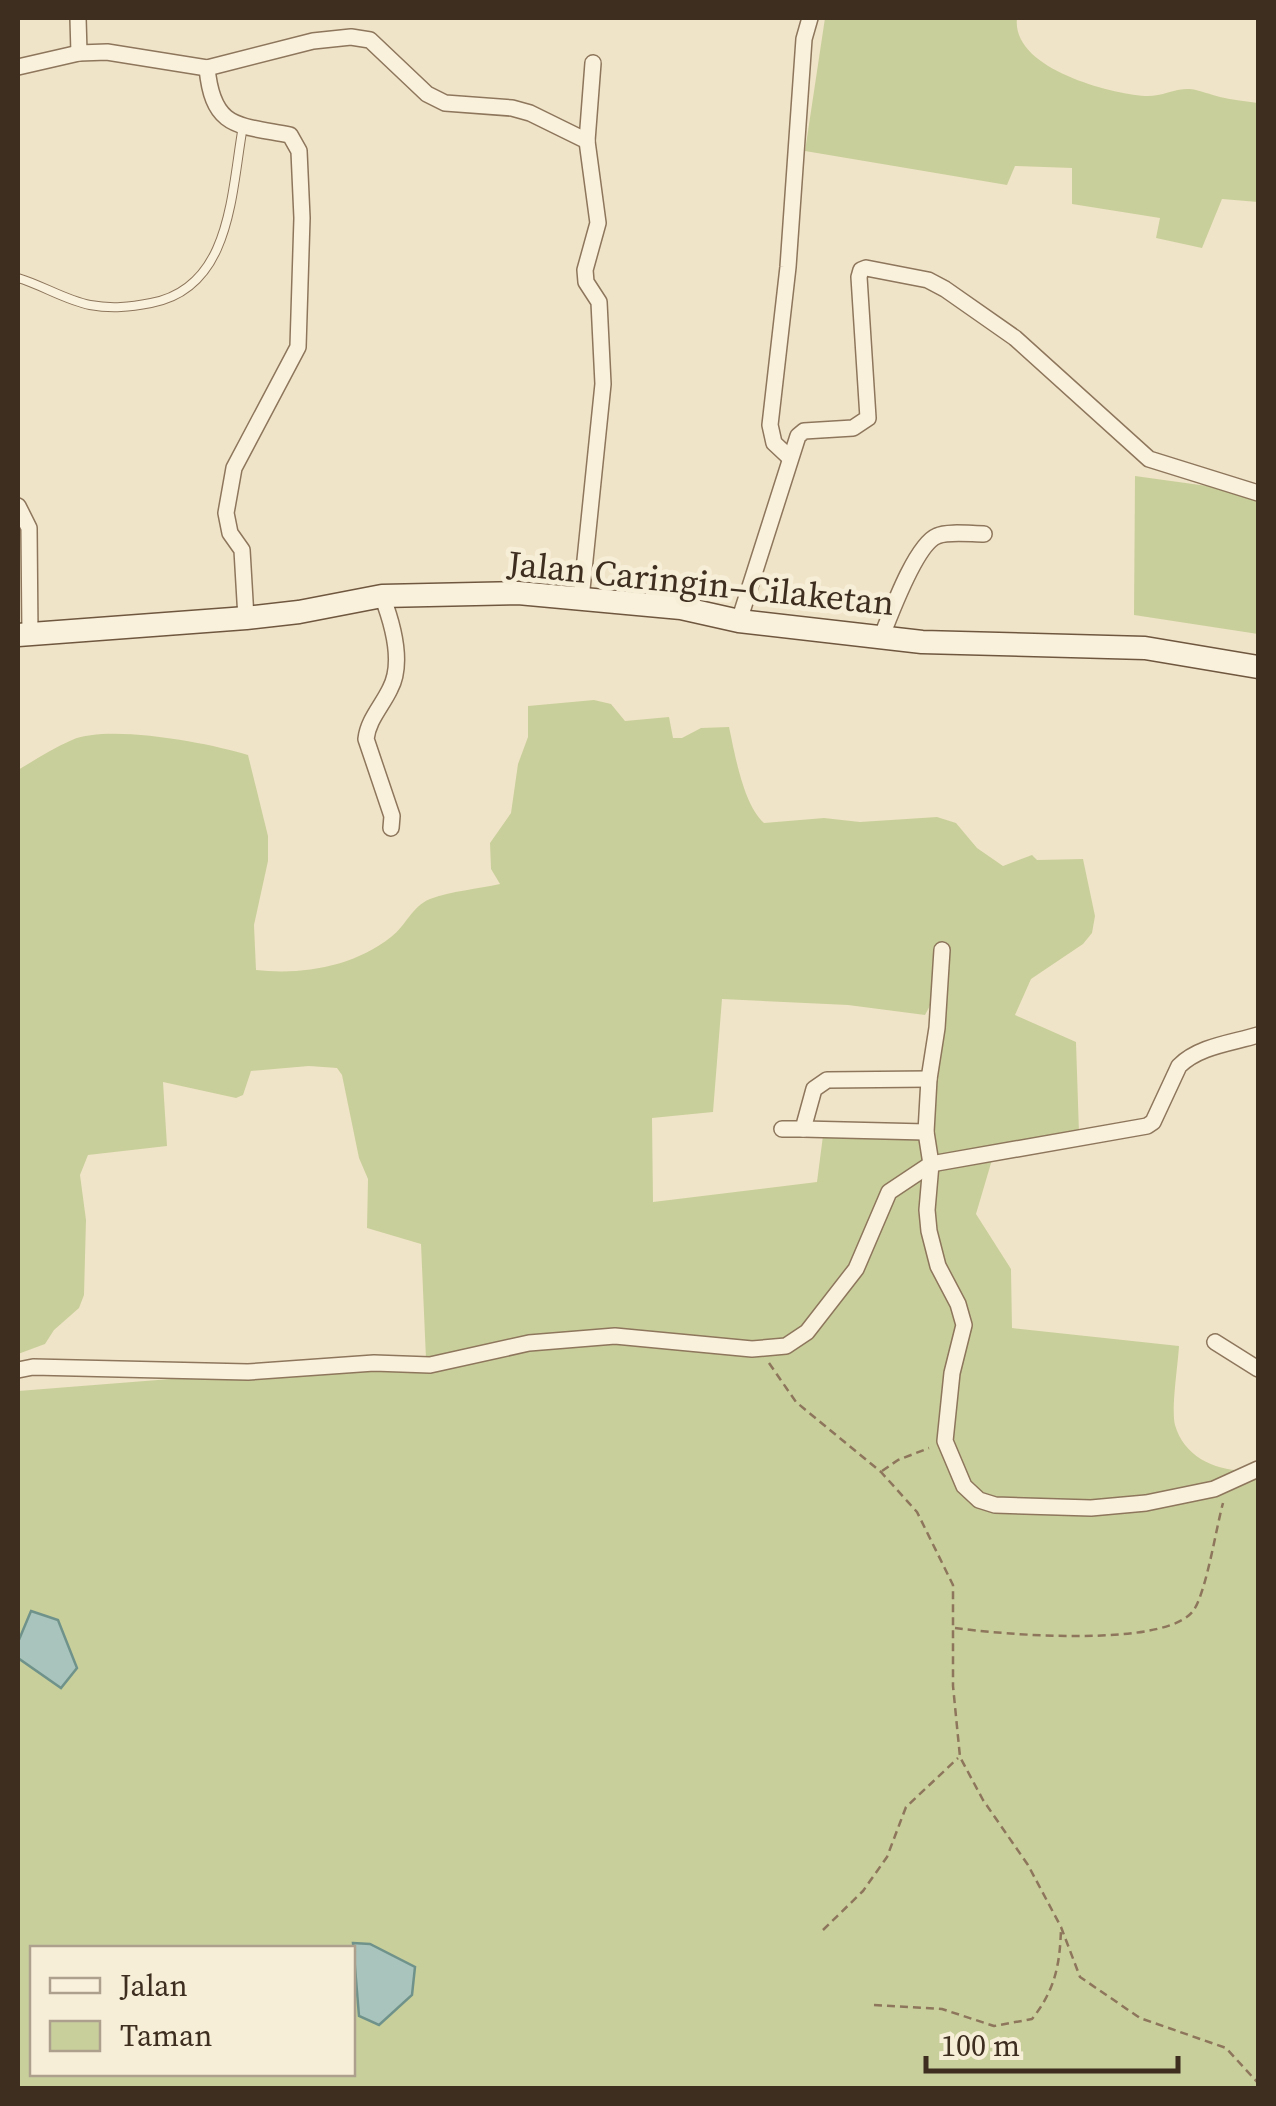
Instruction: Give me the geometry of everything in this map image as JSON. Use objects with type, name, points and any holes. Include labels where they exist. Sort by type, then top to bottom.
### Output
[{"type":"street","points":[[78,18],[79,54]]},
{"type":"street","points":[[790,458],[774,443],[770,425],[788,266],[804,39],[810,18]]},
{"type":"street","points":[[18,67],[107,52],[208,68],[314,41],[351,37],[370,40],[427,94],[445,104],[512,108],[588,141]]},
{"type":"street","points":[[581,599],[603,384],[599,302],[586,282],[598,223],[588,141],[593,64]]},
{"type":"street","points":[[208,68],[214,107],[244,126],[290,135],[296,141],[302,218],[298,347],[234,468],[226,513],[230,533],[242,550],[246,618]]},
{"type":"street","points":[[738,621],[798,436],[804,431],[853,428],[868,418],[859,277],[866,268],[928,280],[945,289],[1016,338],[1156,463],[1258,493]]},
{"type":"street","points":[[18,506],[29,528],[24,635]]},
{"type":"street","points":[[881,638],[928,544],[938,535],[984,534]]},
{"type":"street","name":"Jalan Caringin–Cilaketan","points":[[24,635],[246,618],[382,596],[518,593],[681,608],[738,621],[881,638],[1144,648],[1258,667]]},
{"type":"street","points":[[382,596],[392,622],[393,684],[367,728],[366,738],[392,816],[391,828]]},
{"type":"street","points":[[942,950],[926,1132],[930,1164],[929,1231],[938,1266],[964,1325],[952,1374],[944,1441],[964,1486],[979,1500],[995,1505],[1091,1508],[1146,1503],[1214,1490],[1258,1469]]},
{"type":"street","points":[[18,1370],[34,1367],[248,1372],[374,1363],[430,1365],[529,1344],[614,1336],[752,1349],[786,1346],[807,1332],[856,1268],[889,1192],[930,1164],[1147,1126],[1186,1058],[1198,1051],[1258,1035]]},
{"type":"street","points":[[803,1129],[814,1089],[827,1080],[929,1080]]},
{"type":"street","points":[[782,1129],[926,1132]]},
{"type":"street","points":[[1215,1342],[1258,1369]]},
{"type":"lane","points":[[18,278],[86,304],[118,309],[167,300],[184,292],[212,264],[221,242],[244,126]]},
{"type":"path","points":[[752,1349],[774,1368],[796,1402],[881,1472],[917,1512],[954,1585],[953,1686],[960,1757],[1028,1865],[1061,1927],[1080,1977],[1140,2018],[1226,2048],[1258,2083]]},
{"type":"path","points":[[881,1472],[898,1460],[944,1441]]},
{"type":"path","points":[[953,1628],[1011,1634],[1119,1635],[1155,1632],[1176,1624],[1196,1607],[1224,1498],[1236,1482]]},
{"type":"path","points":[[823,1930],[863,1890],[887,1856],[906,1807],[960,1757]]},
{"type":"path","points":[[874,2005],[942,2010],[994,2026],[1032,2020],[1049,1998],[1060,1965],[1061,1927]]},
{"type":"green space","points":[[825,18],[1017,18],[1019,36],[1029,51],[1045,64],[1087,83],[1145,96],[1190,89],[1258,103],[1258,202],[1222,199],[1202,248],[1156,238],[1160,218],[1072,204],[1072,168],[1015,166],[1007,185],[805,151]]},
{"type":"green space","points":[[1135,476],[1258,493],[1258,634],[1134,615]]},
{"type":"green space","points":[[594,700],[611,704],[625,721],[669,717],[673,738],[682,738],[701,728],[729,727],[745,791],[764,823],[937,817],[956,823],[977,848],[1003,866],[1032,855],[1037,860],[1083,859],[1095,916],[1092,933],[1083,944],[1031,979],[1015,1015],[1076,1042],[1079,1133],[994,1153],[976,1214],[1011,1269],[1012,1328],[1179,1346],[1174,1409],[1180,1437],[1208,1463],[1233,1470],[1258,1469],[1258,2088],[18,2088],[18,1391],[426,1359],[421,1244],[367,1228],[368,1179],[359,1158],[342,1075],[337,1068],[309,1066],[251,1071],[243,1095],[236,1098],[163,1082],[167,1146],[88,1155],[80,1175],[86,1220],[84,1295],[79,1308],[54,1330],[45,1344],[18,1354],[18,770],[72,740],[110,734],[185,741],[248,755],[268,836],[268,861],[254,925],[256,970],[309,970],[344,962],[376,947],[430,899],[500,884],[491,869],[490,843],[511,813],[518,764],[528,737],[528,706]],"holes":[[[934,998],[921,1137],[824,1128],[817,1182],[653,1202],[652,1118],[713,1112],[722,999],[848,1005],[925,1015]]]},
{"type":"water","points":[[31,1611],[58,1620],[77,1668],[61,1688],[18,1658],[18,1642]]},
{"type":"water","points":[[353,1943],[370,1944],[415,1967],[412,1995],[379,2025],[359,2016]]}]
